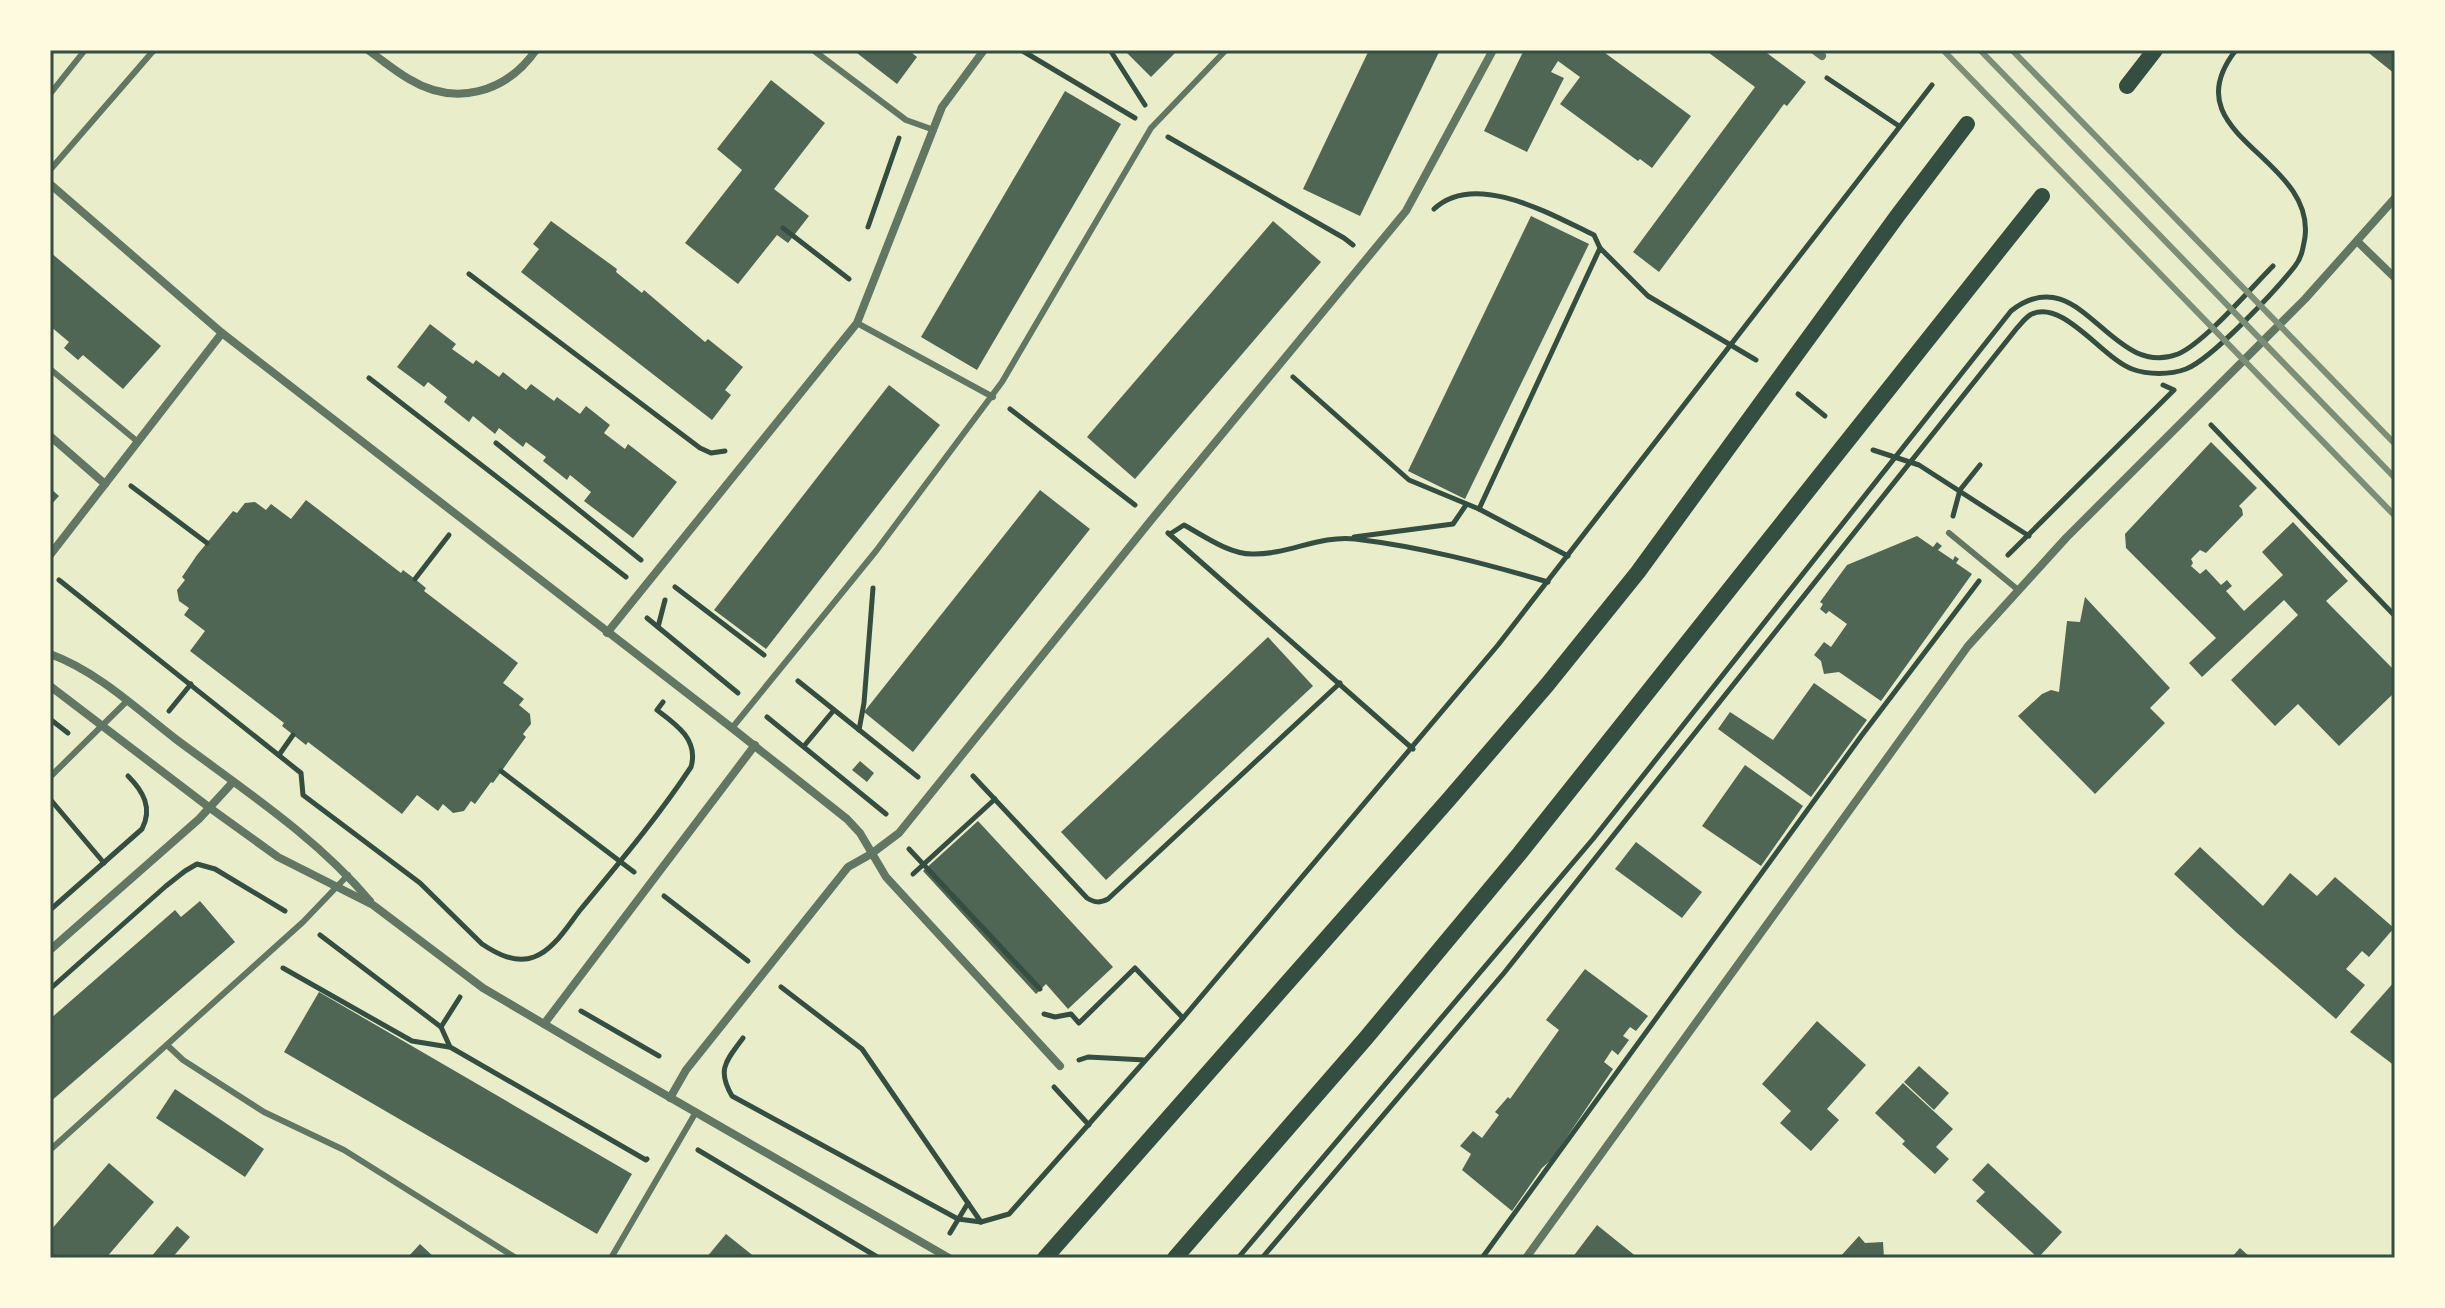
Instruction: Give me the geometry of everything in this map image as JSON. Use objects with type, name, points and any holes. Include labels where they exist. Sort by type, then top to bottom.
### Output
[{"type":"main road","points":[[2127,86],[2155,50]]},
{"type":"main road","points":[[1045,1258],[1419,834],[1556,673],[1638,572],[1967,124]]},
{"type":"main road","points":[[1175,1258],[1366,1038],[1520,853],[2042,196]]},
{"type":"street","points":[[368,50],[411,81],[442,93],[473,93],[504,82],[536,50]]},
{"type":"street","points":[[607,633],[857,323],[947,99],[984,50]]},
{"type":"street","points":[[670,1098],[686,1070],[848,867],[899,833],[1406,211],[1493,50]]},
{"type":"street","points":[[50,184],[222,333],[755,745],[854,826],[886,877],[1060,1066]]},
{"type":"street","points":[[1526,1258],[1968,646],[2017,589],[2305,299],[2395,198]]},
{"type":"street","points":[[2357,241],[2395,278]]},
{"type":"street","points":[[50,555],[222,333]]},
{"type":"street","points":[[50,436],[105,484]]},
{"type":"street","points":[[50,654],[79,668],[127,701],[325,852],[373,905]]},
{"type":"street","points":[[50,686],[278,857],[373,905],[483,988],[949,1258]]},
{"type":"street","points":[[544,1024],[755,745]]},
{"type":"street","points":[[50,950],[210,808],[233,782]]},
{"type":"lane","points":[[50,94],[85,50]]},
{"type":"lane","points":[[50,170],[154,50]]},
{"type":"lane","points":[[813,50],[906,120],[934,130]]},
{"type":"lane","points":[[732,728],[876,551],[993,397],[1151,128],[1226,50]]},
{"type":"lane","points":[[857,323],[993,397]]},
{"type":"lane","points":[[50,369],[138,442]]},
{"type":"lane","points":[[1949,533],[2017,589]]},
{"type":"lane","points":[[50,777],[127,701]]},
{"type":"lane","points":[[50,1150],[264,958],[348,875]]},
{"type":"lane","points":[[167,1045],[183,1060],[264,1112],[344,1150],[516,1258]]},
{"type":"lane","points":[[611,1258],[696,1112]]},
{"type":"path","points":[[1021,50],[1354,245]]},
{"type":"path","points":[[1110,50],[1148,109]]},
{"type":"path","points":[[1262,1258],[1504,973],[2031,314],[2053,312],[2118,362],[2132,369],[2161,374],[2185,369],[2214,350],[2298,263],[2306,224],[2298,197],[2229,123],[2219,106],[2219,76],[2236,50]]},
{"type":"path","points":[[1827,77],[1899,126]]},
{"type":"path","points":[[732,1096],[958,1219],[981,1222],[1009,1214],[1183,1018],[1413,749],[1548,582],[1932,85]]},
{"type":"path","points":[[865,236],[906,120]]},
{"type":"path","points":[[1413,199],[1433,210],[1440,203],[1465,192],[1510,198],[1594,235],[1600,248],[1648,296],[1756,360]]},
{"type":"path","points":[[783,228],[849,279]]},
{"type":"path","points":[[1479,509],[1600,248]]},
{"type":"path","points":[[844,293],[854,265]]},
{"type":"path","points":[[1238,1258],[1593,839],[2011,311],[2024,300],[2039,296],[2057,297],[2070,303],[2130,350],[2146,358],[2161,358],[2176,355],[2193,345],[2273,266]]},
{"type":"path","points":[[469,274],[700,448],[711,453],[729,449],[721,458]]},
{"type":"path","points":[[1279,364],[1368,447],[1409,480],[1479,509],[1568,556]]},
{"type":"path","points":[[369,378],[642,589]]},
{"type":"path","points":[[1482,1258],[1862,735],[1977,583],[2029,536],[2174,390],[2163,385]]},
{"type":"path","points":[[1795,391],[1825,416]]},
{"type":"path","points":[[993,397],[1136,505]]},
{"type":"path","points":[[2211,425],[2395,616]]},
{"type":"path","points":[[496,443],[642,561]]},
{"type":"path","points":[[1866,446],[1919,465],[2029,536]]},
{"type":"path","points":[[1949,533],[1960,490],[1980,465]]},
{"type":"path","points":[[114,473],[207,543]]},
{"type":"path","points":[[1170,534],[1184,525],[1250,555],[1287,550],[1329,538],[1453,524],[1466,505]]},
{"type":"path","points":[[415,579],[461,519]]},
{"type":"path","points":[[1164,529],[1413,749]]},
{"type":"path","points":[[1344,538],[1451,554],[1548,582]]},
{"type":"path","points":[[627,578],[651,549]]},
{"type":"path","points":[[859,730],[864,703],[876,551]]},
{"type":"path","points":[[59,580],[301,773],[303,795],[420,883],[482,944],[512,959],[533,957],[544,952],[621,862],[691,767],[693,758],[685,733],[657,710],[676,685]]},
{"type":"path","points":[[658,627],[662,606],[675,587]]},
{"type":"path","points":[[973,776],[1087,898],[1102,902],[1340,683]]},
{"type":"path","points":[[158,725],[191,684]]},
{"type":"path","points":[[804,746],[834,710]]},
{"type":"path","points":[[279,755],[293,735]]},
{"type":"path","points":[[50,910],[142,829],[147,804],[130,778],[118,769],[135,752]]},
{"type":"path","points":[[501,771],[862,1049],[981,1222]]},
{"type":"path","points":[[50,799],[104,863]]},
{"type":"path","points":[[897,889],[995,799]]},
{"type":"path","points":[[50,989],[166,886],[197,864],[215,869],[303,922],[441,1027],[450,1047]]},
{"type":"path","points":[[928,867],[1040,989]]},
{"type":"path","points":[[264,958],[412,1041],[450,1047],[646,1160],[680,1140],[879,1258]]},
{"type":"path","points":[[1068,1014],[1079,1023],[1135,968],[1183,1018]]},
{"type":"path","points":[[563,1000],[659,1056]]},
{"type":"path","points":[[1060,1066],[1088,1057],[1146,1060]]},
{"type":"path","points":[[958,1219],[968,1203]]},
{"type":"building","points":[[853,50],[914,50],[912,53],[917,57],[897,84]]},
{"type":"building","points":[[1124,50],[1178,50],[1151,77]]},
{"type":"building","points":[[1369,50],[1440,50],[1360,216],[1303,189]]},
{"type":"building","points":[[1524,50],[1601,50],[1691,116],[1652,168],[1560,104],[1580,77],[1558,61],[1551,72],[1564,78],[1527,152],[1484,131]]},
{"type":"building","points":[[1705,50],[1763,50],[1806,82],[1787,106],[1784,104],[1659,272],[1633,252],[1755,87]]},
{"type":"building","points":[[2365,50],[2395,50],[2395,74]]},
{"type":"building","points":[[771,80],[825,123],[774,189],[809,216],[788,243],[777,235],[738,284],[685,243],[742,170],[717,149]]},
{"type":"building","points":[[1065,91],[1121,124],[977,370],[921,337]]},
{"type":"building","points":[[1531,216],[1589,244],[1465,499],[1408,471]]},
{"type":"building","points":[[551,221],[617,269],[616,272],[642,293],[644,290],[705,342],[708,339],[743,367],[725,390],[731,395],[712,420],[521,272],[539,249],[533,244]]},
{"type":"building","points":[[1273,221],[1321,262],[1135,479],[1087,437]]},
{"type":"building","points":[[50,252],[161,346],[123,389],[83,355],[78,360],[64,348],[69,342],[50,326]]},
{"type":"building","points":[[430,324],[456,344],[452,349],[473,364],[476,360],[499,377],[503,372],[526,390],[531,384],[554,401],[557,397],[580,414],[586,406],[610,425],[604,433],[625,449],[628,444],[677,482],[633,538],[584,501],[591,492],[570,475],[567,480],[543,461],[546,457],[526,442],[523,447],[499,428],[495,434],[473,416],[469,422],[444,402],[447,397],[428,382],[424,387],[397,367]]},
{"type":"building","points":[[889,385],[940,425],[766,649],[714,610]]},
{"type":"building","points":[[2211,442],[2257,488],[2239,506],[2243,515],[2206,553],[2200,550],[2191,559],[2191,566],[2200,574],[2206,569],[2221,585],[2227,580],[2232,586],[2226,591],[2244,611],[2283,575],[2262,552],[2293,522],[2348,581],[2326,601],[2395,671],[2395,692],[2339,746],[2298,704],[2275,726],[2231,680],[2298,615],[2284,600],[2202,677],[2189,663],[2216,638],[2126,548],[2125,534]]},
{"type":"building","points":[[50,488],[59,496],[50,506]]},
{"type":"building","points":[[1040,490],[1090,529],[913,752],[864,712]]},
{"type":"building","points":[[306,500],[401,573],[403,570],[415,579],[426,588],[424,591],[518,663],[503,683],[524,699],[519,705],[530,714],[531,724],[523,734],[526,737],[493,783],[475,804],[471,801],[464,811],[453,813],[443,804],[438,811],[417,795],[402,814],[308,742],[306,745],[282,726],[284,723],[190,651],[205,631],[184,615],[189,608],[179,601],[177,590],[197,555],[233,511],[237,513],[245,503],[255,502],[266,510],[271,504],[291,519]]},
{"type":"building","points":[[1917,536],[1933,547],[1937,542],[1942,546],[1938,550],[1953,560],[1955,556],[1959,559],[1956,563],[1972,574],[1881,701],[1839,672],[1824,674],[1821,661],[1814,655],[1824,642],[1831,647],[1847,624],[1829,611],[1826,614],[1820,609],[1823,604],[1820,602],[1847,565]]},
{"type":"building","points":[[2085,597],[2170,688],[2150,708],[2165,723],[2095,794],[2018,716],[2042,694],[2051,690],[2059,692],[2067,621],[2080,622]]},
{"type":"building","points":[[1268,637],[1313,686],[1106,880],[1061,832]]},
{"type":"building","points":[[1814,683],[1867,720],[1811,797],[1718,729],[1730,712],[1773,740]]},
{"type":"building","points":[[860,761],[874,773],[867,782],[852,770]]},
{"type":"building","points":[[1745,765],[1803,806],[1761,866],[1702,826]]},
{"type":"building","points":[[978,821],[1113,967],[1068,1009],[1046,984],[1036,994],[923,871]]},
{"type":"building","points":[[1636,842],[1702,892],[1682,918],[1615,869]]},
{"type":"building","points":[[2200,847],[2263,906],[2290,873],[2317,896],[2335,877],[2394,928],[2369,957],[2362,951],[2346,969],[2365,985],[2336,1019],[2174,874]]},
{"type":"building","points":[[200,901],[235,942],[50,1102],[50,1019],[175,910],[181,917]]},
{"type":"building","points":[[1585,969],[1648,1016],[1636,1031],[1630,1027],[1623,1036],[1629,1040],[1618,1055],[1612,1050],[1604,1062],[1613,1069],[1552,1159],[1542,1168],[1512,1211],[1462,1170],[1471,1154],[1460,1146],[1473,1131],[1482,1138],[1499,1115],[1495,1112],[1508,1097],[1510,1099],[1559,1030],[1546,1020]]},
{"type":"building","points":[[2395,981],[2395,1066],[2350,1032]]},
{"type":"building","points":[[319,992],[632,1174],[597,1234],[284,1052]]},
{"type":"building","points":[[1817,1021],[1866,1065],[1827,1109],[1839,1120],[1811,1151],[1780,1123],[1791,1111],[1762,1084]]},
{"type":"building","points":[[1919,1066],[1949,1093],[1934,1110],[1904,1082]]},
{"type":"building","points":[[1903,1083],[1953,1129],[1936,1147],[1949,1159],[1935,1174],[1902,1144],[1905,1141],[1875,1113]]},
{"type":"building","points":[[175,1089],[264,1149],[245,1177],[156,1118]]},
{"type":"building","points":[[109,1163],[154,1202],[106,1258],[50,1258],[50,1231]]},
{"type":"building","points":[[1988,1163],[2062,1232],[2038,1258],[1976,1201],[1985,1192],[1972,1180]]},
{"type":"building","points":[[1597,1225],[1638,1258],[1572,1258]]},
{"type":"building","points":[[177,1226],[190,1237],[172,1258],[150,1258]]},
{"type":"building","points":[[726,1234],[756,1258],[706,1258]]},
{"type":"building","points":[[1859,1236],[1865,1243],[1883,1242],[1884,1258],[1839,1258]]},
{"type":"building","points":[[420,1244],[435,1258],[407,1258]]},
{"type":"building","points":[[2240,1248],[2251,1258],[2231,1258]]},
{"type":"railway","points":[[1943,50],[2395,516]]},
{"type":"railway","points":[[1980,50],[2395,478]]},
{"type":"railway","points":[[2012,50],[2395,444]]}]
